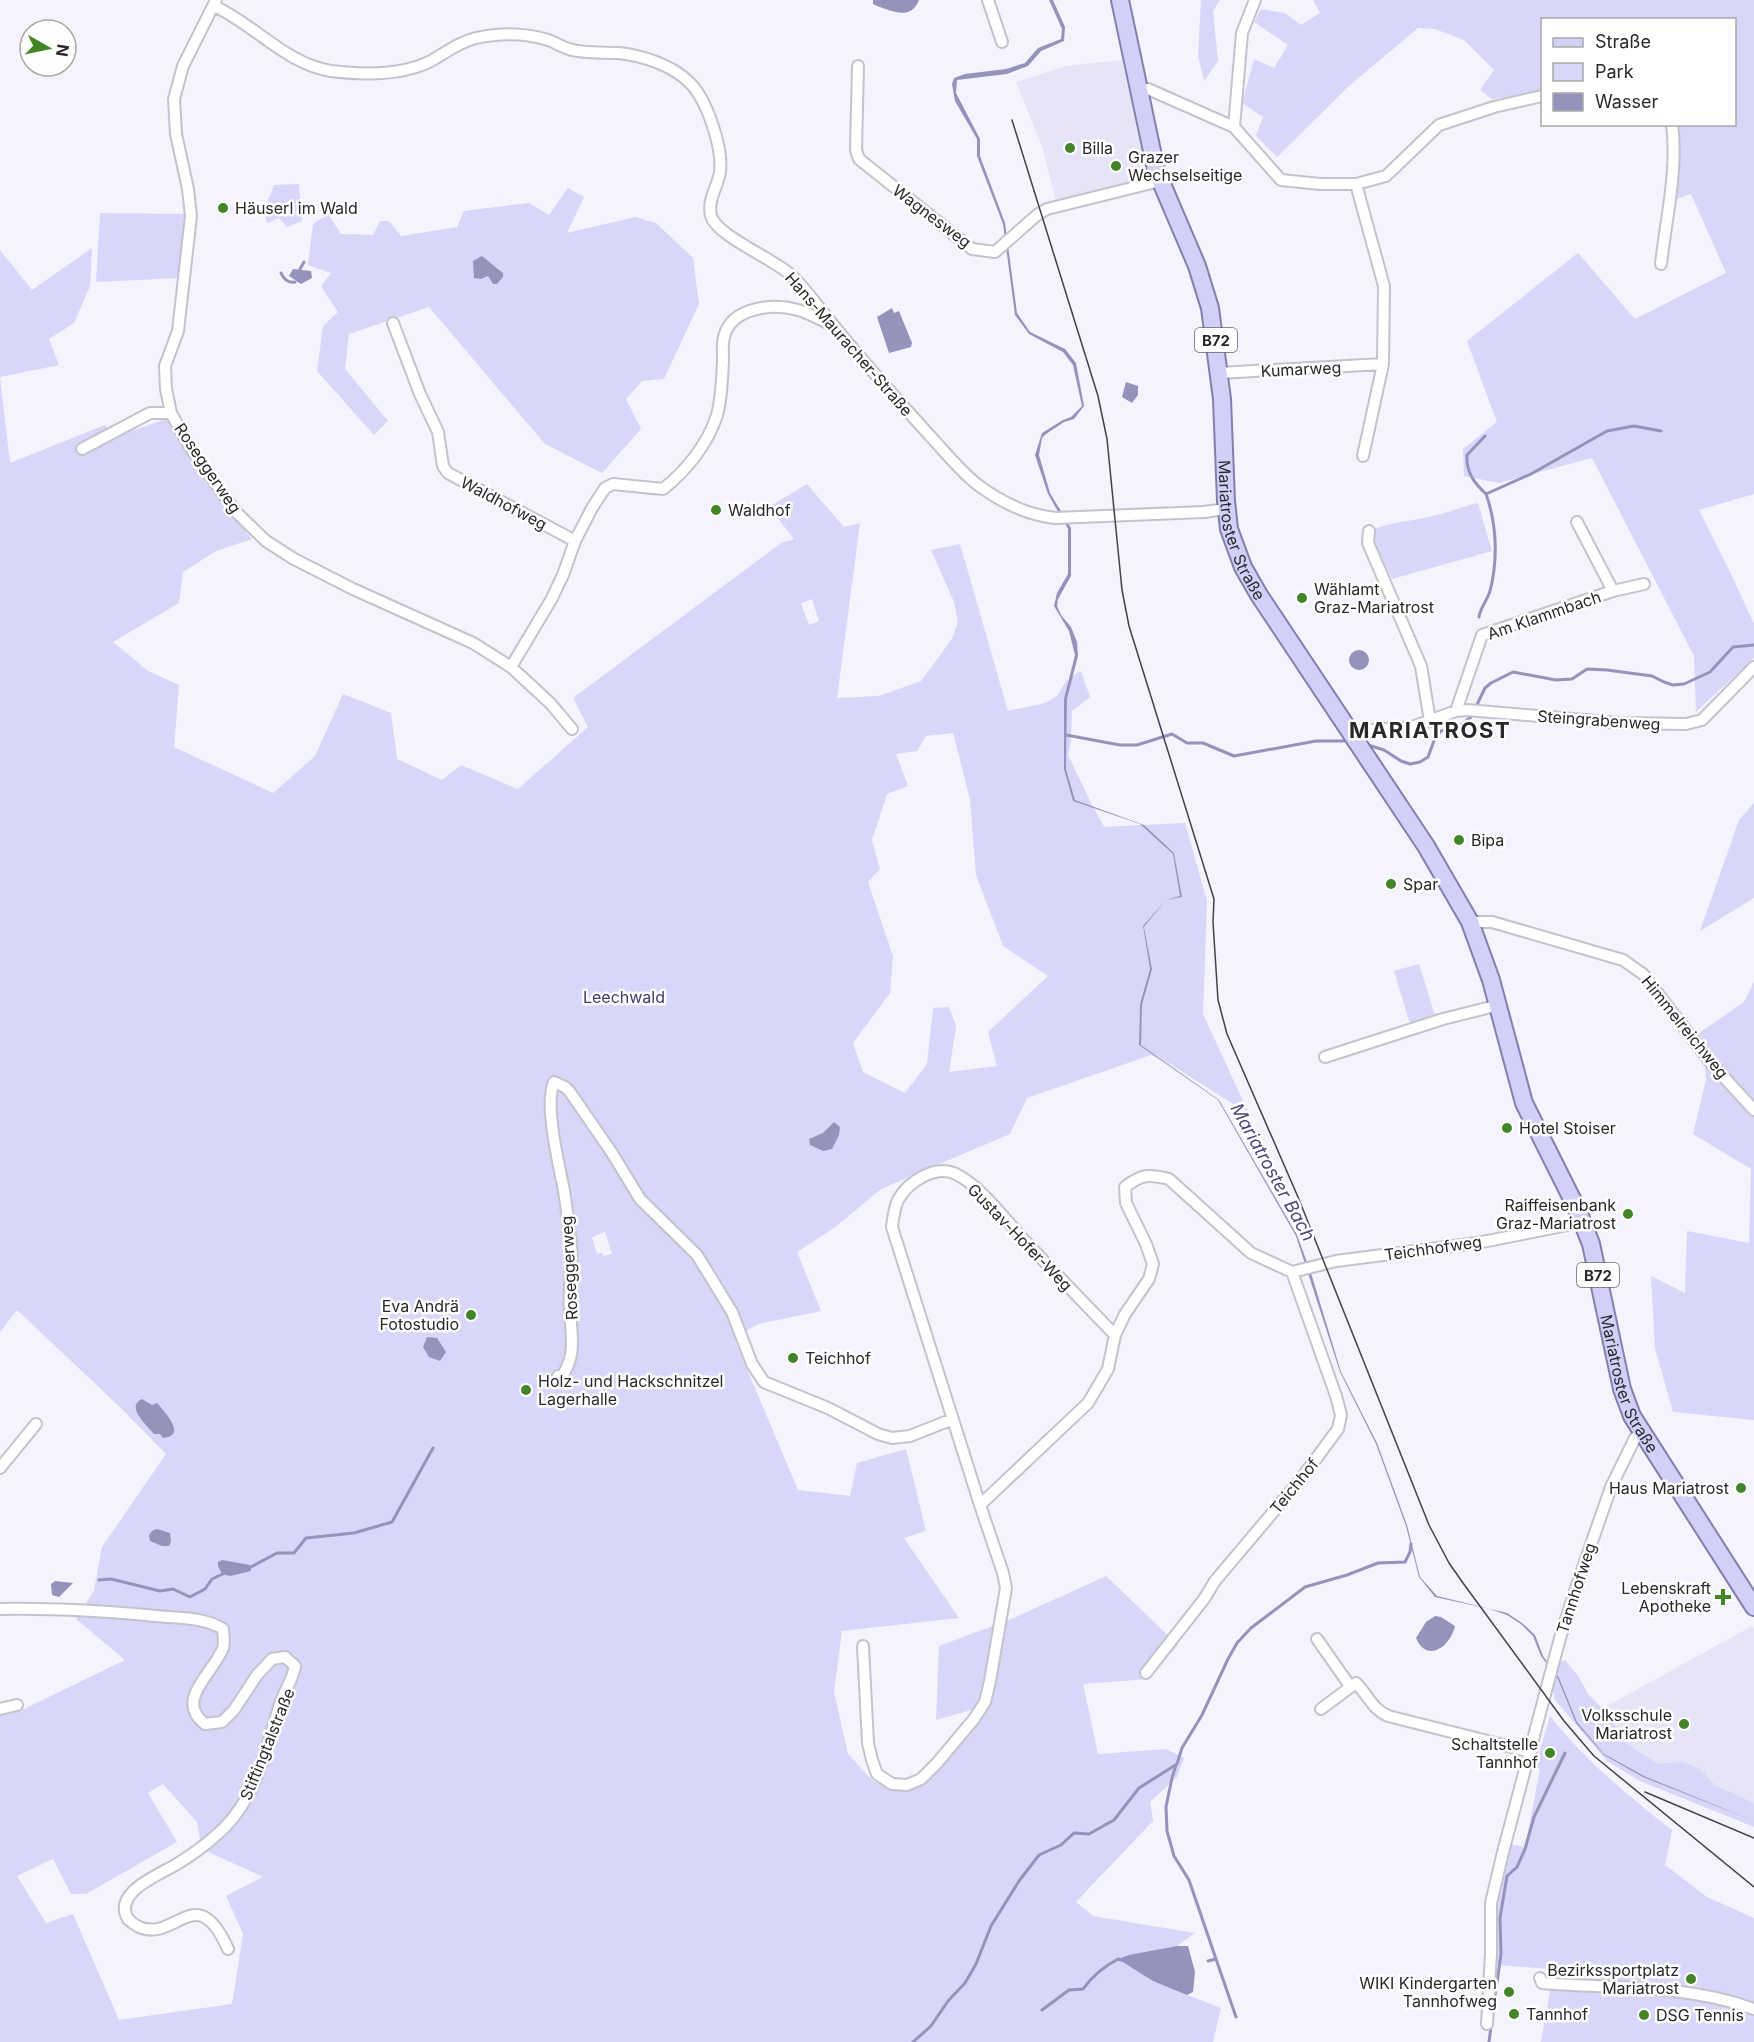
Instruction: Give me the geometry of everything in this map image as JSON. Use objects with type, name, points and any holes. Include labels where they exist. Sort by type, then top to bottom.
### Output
[{"type":"main road","name":"Mariatroster Straße","points":[[1120,0],[1153,160],[1205,287],[1214,329],[1220,373],[1226,509],[1234,546],[1251,582],[1426,846],[1470,922],[1499,1005],[1524,1103],[1584,1222],[1600,1281],[1622,1389],[1632,1416],[1754,1607]]},
{"type":"street","points":[[988,0],[1002,42]]},
{"type":"street","points":[[1234,127],[1242,33],[1255,0]]},
{"type":"street","name":"Hans-Mauracher-Straße","points":[[215,3],[296,58],[314,67],[331,70],[361,74],[403,70],[428,62],[474,38],[517,34],[552,41],[569,50],[637,56],[674,70],[692,85],[712,122],[719,145],[720,172],[711,200],[711,216],[722,231],[773,261],[792,276],[878,379],[977,484],[1018,509],[1039,516],[1055,518],[1204,512],[1226,509]]},
{"type":"street","name":"Roseggerweg","points":[[215,3],[183,66],[174,99],[176,134],[188,189],[191,216],[178,331],[165,366],[166,389],[171,413],[190,447],[236,512],[266,540],[315,570],[414,618],[473,643],[511,667],[550,703],[572,729]]},
{"type":"street","name":"Wagnesweg","points":[[858,66],[856,150],[860,159],[972,249],[989,252],[997,250],[1047,209],[1160,181]]},
{"type":"street","points":[[1138,90],[1147,88],[1234,127],[1281,180],[1356,184],[1386,176],[1439,125],[1494,107],[1541,96]]},
{"type":"street","points":[[1661,264],[1673,182],[1675,151],[1672,126]]},
{"type":"street","points":[[1356,184],[1384,286],[1383,364],[1363,456]]},
{"type":"street","points":[[511,667],[551,600],[575,542],[605,488],[613,484],[663,489],[675,479],[705,443],[717,416],[722,391],[724,336],[732,320],[749,310],[773,307],[798,310],[835,327]]},
{"type":"street","name":"Waldhofweg","points":[[393,323],[420,394],[438,432],[443,466],[448,473],[575,542]]},
{"type":"street","name":"Kumarweg","points":[[1220,373],[1383,364]]},
{"type":"street","points":[[82,449],[150,413],[171,413]]},
{"type":"street","name":"Am Klammbach","points":[[1577,522],[1613,591]]},
{"type":"street","points":[[1369,531],[1368,543],[1421,666],[1430,721]]},
{"type":"street","name":"Am Klammbach","points":[[1462,710],[1482,635],[1613,591],[1644,584]]},
{"type":"street","name":"Steingrabenweg","points":[[1358,742],[1358,731],[1397,730],[1462,710],[1620,723],[1686,724],[1702,720],[1754,667]]},
{"type":"street","name":"Himmelreichweg","points":[[1470,922],[1492,922],[1623,960],[1643,974],[1711,1063],[1754,1110]]},
{"type":"street","points":[[1325,1057],[1443,1019],[1499,1005]]},
{"type":"street","name":"Roseggerweg","points":[[558,1376],[562,1377],[568,1368],[573,1350],[573,1335],[569,1308],[571,1248],[552,1114],[554,1082],[565,1086],[570,1092],[640,1199],[697,1255],[732,1312],[752,1364],[764,1382],[828,1408],[878,1434],[892,1438],[910,1437],[953,1419]]},
{"type":"street","name":"Gustav-Hofer-Weg","points":[[953,1419],[892,1227],[894,1210],[899,1199],[916,1179],[935,1172],[954,1173],[970,1184],[1115,1335]]},
{"type":"street","points":[[980,1505],[1088,1403],[1108,1369],[1115,1335],[1125,1314],[1149,1279],[1153,1264],[1126,1203],[1125,1187],[1139,1177],[1151,1175],[1169,1179],[1251,1253],[1296,1271]]},
{"type":"street","name":"Teichhofweg","points":[[1296,1271],[1316,1266],[1478,1243],[1584,1222]]},
{"type":"street","name":"Teichhof","points":[[1146,1673],[1221,1574],[1301,1479],[1338,1429],[1341,1415],[1336,1396],[1296,1271]]},
{"type":"street","points":[[863,1646],[868,1743],[872,1760],[877,1774],[892,1784],[907,1785],[921,1779],[974,1719],[985,1702],[1006,1588],[953,1419]]},
{"type":"street","points":[[0,1468],[36,1424]]},
{"type":"street","name":"Tannhofweg","points":[[1486,2024],[1490,1988],[1491,1903],[1555,1660],[1591,1540],[1611,1487],[1635,1438],[1641,1432]]},
{"type":"street","name":"Stiftingtalstraße","points":[[0,1609],[82,1610],[214,1623],[223,1629],[224,1646],[194,1695],[192,1705],[196,1717],[205,1724],[222,1722],[234,1710],[257,1676],[272,1659],[285,1657],[295,1666],[293,1679],[281,1700],[250,1794],[235,1818],[198,1850],[143,1883],[128,1897],[126,1908],[128,1918],[135,1925],[145,1930],[160,1929],[178,1919],[196,1914],[207,1918],[219,1929],[228,1949]]},
{"type":"street","points":[[1317,1640],[1380,1713],[1531,1752]]},
{"type":"street","points":[[1320,1709],[1355,1686]]},
{"type":"street","points":[[0,1709],[17,1705]]},
{"type":"street","points":[[1540,1978],[1542,1983],[1680,1990],[1720,1998],[1754,2009]]},
{"type":"shaded area","points":[[1122,60],[1148,180],[1056,200],[1042,146],[1016,82],[1066,66]]},
{"type":"shaded area","name":"Volksschule Mariatrost","points":[[1752,1626],[1754,1628],[1754,1808],[1650,1760],[1623,1741],[1605,1707]]},
{"type":"green space","points":[[1201,0],[1220,0],[1213,11],[1218,61],[1204,81],[1198,56]]},
{"type":"green space","points":[[1313,0],[1754,0],[1754,494],[1699,510],[1754,624],[1754,658],[1696,712],[1694,656],[1592,458],[1499,483],[1464,476],[1463,449],[1497,422],[1467,341],[1578,253],[1635,319],[1726,273],[1691,194],[1673,200],[1680,154],[1676,126],[1736,126],[1736,18],[1541,18],[1541,92],[1492,99],[1480,90],[1494,70],[1464,40],[1435,29],[1418,28],[1349,86],[1277,157],[1256,136],[1263,117],[1242,103],[1254,59],[1274,68],[1288,45],[1254,22],[1261,9],[1285,13],[1301,25],[1320,13]]},
{"type":"green space","points":[[299,184],[302,221],[287,227],[279,218],[267,223],[264,210],[274,185]]},
{"type":"green space","points":[[568,188],[584,197],[567,233],[635,217],[656,223],[693,258],[699,304],[664,379],[642,381],[626,399],[641,429],[602,473],[545,444],[429,307],[349,334],[345,369],[388,421],[374,435],[317,371],[323,326],[338,312],[321,286],[331,273],[308,265],[313,224],[328,214],[341,234],[373,235],[380,221],[389,221],[401,236],[457,227],[464,211],[529,203],[549,215]],"holes":[[[487,260],[499,269],[503,277],[497,284],[488,276],[474,278],[474,269]]]},
{"type":"green space","points":[[100,213],[185,214],[179,278],[96,282]]},
{"type":"green space","points":[[92,248],[90,286],[74,323],[49,339],[59,365],[0,377],[0,250],[32,290]]},
{"type":"green space","name":"Leechwald","points":[[0,377],[10,463],[105,425],[116,436],[167,419],[206,483],[252,539],[216,551],[183,572],[179,603],[113,642],[148,671],[179,685],[174,747],[273,793],[315,756],[343,694],[391,713],[397,759],[442,780],[461,765],[518,789],[588,727],[573,698],[781,543],[794,539],[769,507],[807,484],[844,527],[860,523],[837,698],[879,696],[921,681],[952,639],[958,621],[954,602],[931,550],[960,544],[1008,711],[1045,703],[1057,696],[1068,678],[1064,769],[1073,801],[1094,808],[1104,827],[1142,825],[1173,854],[1181,896],[1173,899],[1182,897],[1174,853],[1144,825],[1185,823],[1207,901],[1203,1014],[1249,1114],[1140,1045],[1142,1005],[1152,969],[1144,927],[1158,910],[1143,926],[1150,969],[1140,1004],[1139,1045],[1161,1060],[1151,1055],[1027,1098],[1010,1134],[881,1189],[834,1228],[797,1252],[821,1311],[759,1324],[747,1330],[735,1341],[798,1490],[850,1496],[857,1463],[906,1449],[926,1531],[904,1538],[959,1618],[842,1631],[834,1692],[848,1754],[873,1781],[891,1790],[916,1788],[945,1763],[989,1705],[936,1720],[939,1646],[1014,1618],[1106,1576],[1178,1645],[1148,1679],[1083,1684],[1098,1754],[1166,1749],[1184,1758],[1177,1777],[1150,1802],[1153,1821],[1076,1902],[1093,1916],[1195,1933],[1177,1946],[1154,1951],[1187,1995],[1221,2008],[1213,2042],[0,2042],[0,1715],[24,1709],[125,1660],[76,1619],[94,1591],[102,1547],[166,1454],[121,1408],[17,1310],[0,1332]],"holes":[[[812,599],[819,621],[809,625],[801,603]],[[953,733],[970,799],[976,875],[1003,946],[1048,976],[988,1032],[997,1066],[949,1072],[956,1026],[949,1007],[933,1008],[927,1064],[905,1093],[863,1072],[853,1043],[890,993],[893,956],[868,882],[880,869],[872,840],[887,794],[908,786],[896,754],[917,751],[926,736]],[[605,1232],[612,1254],[603,1256],[602,1253],[597,1254],[592,1237]],[[163,1784],[197,1822],[202,1849],[263,1877],[226,1896],[243,1934],[232,2004],[119,2020],[73,1914],[46,1923],[17,1876],[53,1859],[71,1894],[86,1894],[177,1842],[148,1793]]]},
{"type":"green space","points":[[1478,503],[1492,551],[1392,579],[1369,531]]},
{"type":"green space","points":[[1081,671],[1090,697],[1072,711],[1068,755],[1093,807],[1075,800],[1066,769],[1067,699],[1072,676]]},
{"type":"green space","points":[[1754,803],[1754,898],[1700,931],[1739,820]]},
{"type":"green space","points":[[1419,964],[1435,1016],[1410,1024],[1394,971]]},
{"type":"green space","points":[[1754,982],[1754,1420],[1673,1412],[1655,1348],[1651,1276],[1685,1293],[1687,1231],[1749,1243],[1751,1169],[1693,1134],[1706,1080],[1704,1057],[1689,1040],[1744,1002]]},
{"type":"green space","points":[[1565,1660],[1578,1676],[1588,1694],[1600,1706],[1605,1707],[1623,1741],[1658,1764],[1683,1762],[1699,1768],[1716,1786],[1754,1803],[1754,1827],[1640,1781],[1607,1761],[1555,1700],[1552,1685],[1559,1662]]},
{"type":"green space","points":[[1550,1716],[1608,1777],[1672,1830],[1665,1865],[1707,1897],[1754,1918],[1754,2042],[1541,2042],[1550,1991],[1550,1969],[1497,1965],[1497,1903],[1512,1844],[1525,1848],[1540,1769],[1535,1767]]},
{"type":"water","points":[[873,0],[919,0],[911,10],[901,13],[877,6],[873,4]]},
{"type":"water","points":[[1049,0],[1053,0],[1065,27],[1064,41],[1041,51],[1028,66],[1007,74],[957,80],[956,93],[980,139],[980,156],[1005,223],[1017,313],[1030,332],[1065,349],[1076,363],[1084,406],[1074,419],[1064,422],[1042,438],[1039,455],[1050,493],[1071,528],[1071,576],[1058,599],[1057,606],[1071,627],[1077,642],[1078,656],[1067,699],[1066,769],[1075,800],[1144,825],[1174,853],[1182,897],[1166,900],[1180,896],[1173,854],[1140,824],[1073,801],[1064,769],[1064,699],[1075,655],[1069,631],[1054,606],[1057,593],[1068,574],[1068,529],[1048,494],[1035,455],[1042,433],[1071,417],[1082,406],[1073,365],[1063,352],[1029,334],[1015,315],[1003,224],[977,156],[977,139],[955,101],[952,84],[954,78],[965,74],[1006,69],[1025,63],[1038,48],[1061,39],[1062,29]]},
{"type":"water","points":[[482,256],[503,273],[503,277],[497,284],[493,284],[488,276],[481,279],[474,278],[473,261]]},
{"type":"water","points":[[293,269],[311,271],[312,278],[301,284],[289,276]]},
{"type":"water","points":[[892,308],[894,313],[899,311],[912,343],[911,347],[889,353],[877,317]]},
{"type":"water","points":[[1126,382],[1138,386],[1138,395],[1132,403],[1122,397]]},
{"type":"water","points":[[1359,650],[1366,653],[1369,660],[1366,667],[1359,670],[1352,667],[1349,660],[1352,653]]},
{"type":"water","name":"Mariatroster Bach","points":[[1166,900],[1144,927],[1152,969],[1142,1005],[1141,1045],[1219,1100],[1297,1235],[1341,1372],[1377,1443],[1407,1525],[1420,1577],[1437,1596],[1507,1613],[1522,1623],[1535,1635],[1543,1656],[1559,1678],[1577,1722],[1604,1754],[1644,1776],[1754,1821],[1643,1777],[1604,1755],[1576,1723],[1558,1679],[1541,1656],[1533,1636],[1521,1624],[1507,1615],[1490,1609],[1435,1597],[1419,1577],[1406,1526],[1376,1444],[1340,1372],[1296,1236],[1218,1100],[1139,1045],[1140,1004],[1150,969],[1143,926]]},
{"type":"water","points":[[834,1122],[840,1127],[832,1149],[823,1151],[810,1145],[809,1139],[823,1133]]},
{"type":"water","points":[[427,1337],[437,1338],[446,1352],[440,1361],[429,1357],[423,1347]]},
{"type":"water","points":[[142,1399],[152,1405],[157,1403],[172,1423],[174,1433],[163,1438],[160,1434],[154,1434],[136,1411],[137,1402]]},
{"type":"water","points":[[157,1529],[170,1533],[169,1546],[150,1541],[149,1535]]},
{"type":"water","points":[[222,1560],[250,1565],[251,1571],[230,1576],[222,1574],[218,1562]]},
{"type":"water","points":[[55,1581],[73,1583],[59,1597],[52,1595],[51,1584]]},
{"type":"water","points":[[1435,1616],[1455,1626],[1449,1640],[1444,1645],[1432,1651],[1426,1650],[1416,1638],[1426,1622]]},
{"type":"water","points":[[1188,1946],[1195,1972],[1193,1992],[1187,1995],[1153,1981],[1118,1959],[1129,1955]]},
{"type":"waterway","points":[[300,269],[304,262]]},
{"type":"waterway","points":[[281,273],[283,278],[295,282]]},
{"type":"waterway","points":[[1479,617],[1490,591],[1495,555],[1494,530],[1486,494],[1531,474],[1607,431],[1634,426],[1661,431]]},
{"type":"waterway","points":[[1485,436],[1467,455],[1467,461],[1472,477],[1486,494]]},
{"type":"waterway","points":[[1365,744],[1384,750],[1410,764],[1420,762],[1428,757],[1435,738],[1441,731],[1461,725],[1471,717],[1485,688],[1513,672],[1556,680],[1572,679],[1587,669],[1607,670],[1652,676],[1673,685],[1684,684],[1710,672],[1733,647],[1754,645]]},
{"type":"waterway","points":[[1066,735],[1120,745],[1137,745],[1172,734],[1187,743],[1203,743],[1234,756],[1316,741],[1347,741]]},
{"type":"waterway","points":[[249,1568],[277,1553],[294,1553],[306,1538],[354,1533],[392,1522],[433,1448]]},
{"type":"waterway","points":[[913,2042],[931,2026],[948,2001],[965,1983],[976,1964],[991,1926],[1019,1881],[1039,1855],[1061,1845],[1074,1833],[1089,1834],[1114,1820],[1139,1788],[1177,1764],[1182,1748],[1202,1715],[1228,1659],[1237,1643],[1251,1628],[1305,1587],[1378,1563],[1405,1562],[1411,1544]]},
{"type":"waterway","points":[[99,1580],[111,1579],[160,1591],[173,1589],[190,1597],[205,1589],[212,1579],[225,1573]]},
{"type":"waterway","points":[[1497,1983],[1501,1954],[1500,1918],[1507,1876],[1517,1867],[1534,1817],[1565,1753]]},
{"type":"waterway","points":[[1176,1765],[1166,1807],[1167,1831],[1174,1856],[1189,1880],[1216,1959],[1208,1961]]},
{"type":"waterway","points":[[1042,2010],[1069,1990],[1083,1989],[1103,1968],[1118,1959],[1121,1960]]},
{"type":"waterway","points":[[1216,1959],[1236,2017]]},
{"type":"waterway","points":[[1489,2042],[1496,1987]]},
{"type":"tram line","points":[[1012,120],[1098,396],[1107,439],[1122,590],[1129,626],[1214,899],[1213,922],[1218,1000],[1227,1034],[1298,1197],[1429,1525],[1449,1563],[1463,1583],[1564,1721],[1594,1756],[1754,1887]]},
{"type":"tram line","points":[[1645,1792],[1754,1838]]},
{"type":"place","name":"Billa","points":[[1070,148]]},
{"type":"place","name":"Grazer Wechselseitige","points":[[1116,166]]},
{"type":"place","name":"Häuserl im Wald","points":[[223,208]]},
{"type":"place","name":"Waldhof","points":[[716,510]]},
{"type":"place","name":"Wählamt Graz-Mariatrost","points":[[1302,598]]},
{"type":"place","name":"Bipa","points":[[1459,840]]},
{"type":"place","name":"Spar","points":[[1391,884]]},
{"type":"place","name":"Hotel Stoiser","points":[[1507,1128]]},
{"type":"place","name":"Raiffeisenbank Graz-Mariatrost","points":[[1628,1214]]},
{"type":"place","name":"Eva Andrä Fotostudio","points":[[471,1315]]},
{"type":"place","name":"Teichhof","points":[[793,1358]]},
{"type":"place","name":"Holz- und Hackschnitzel Lagerhalle","points":[[526,1390]]},
{"type":"place","name":"Haus Mariatrost","points":[[1741,1488]]},
{"type":"place","name":"Lebenskraft Apotheke","points":[[1723,1597]]},
{"type":"place","name":"Volksschule Mariatrost","points":[[1684,1724]]},
{"type":"place","name":"Schaltstelle Tannhof","points":[[1550,1753]]},
{"type":"place","name":"Bezirkssportplatz Mariatrost","points":[[1691,1979]]},
{"type":"place","name":"WIKI Kindergarten Tannhofweg","points":[[1509,1992]]},
{"type":"place","name":"Tannhof","points":[[1514,2014]]},
{"type":"place","name":"DSG Tennis","points":[[1644,2015]]},
{"type":"district","name":"MARIATROST","points":[[1430,730]]}]
